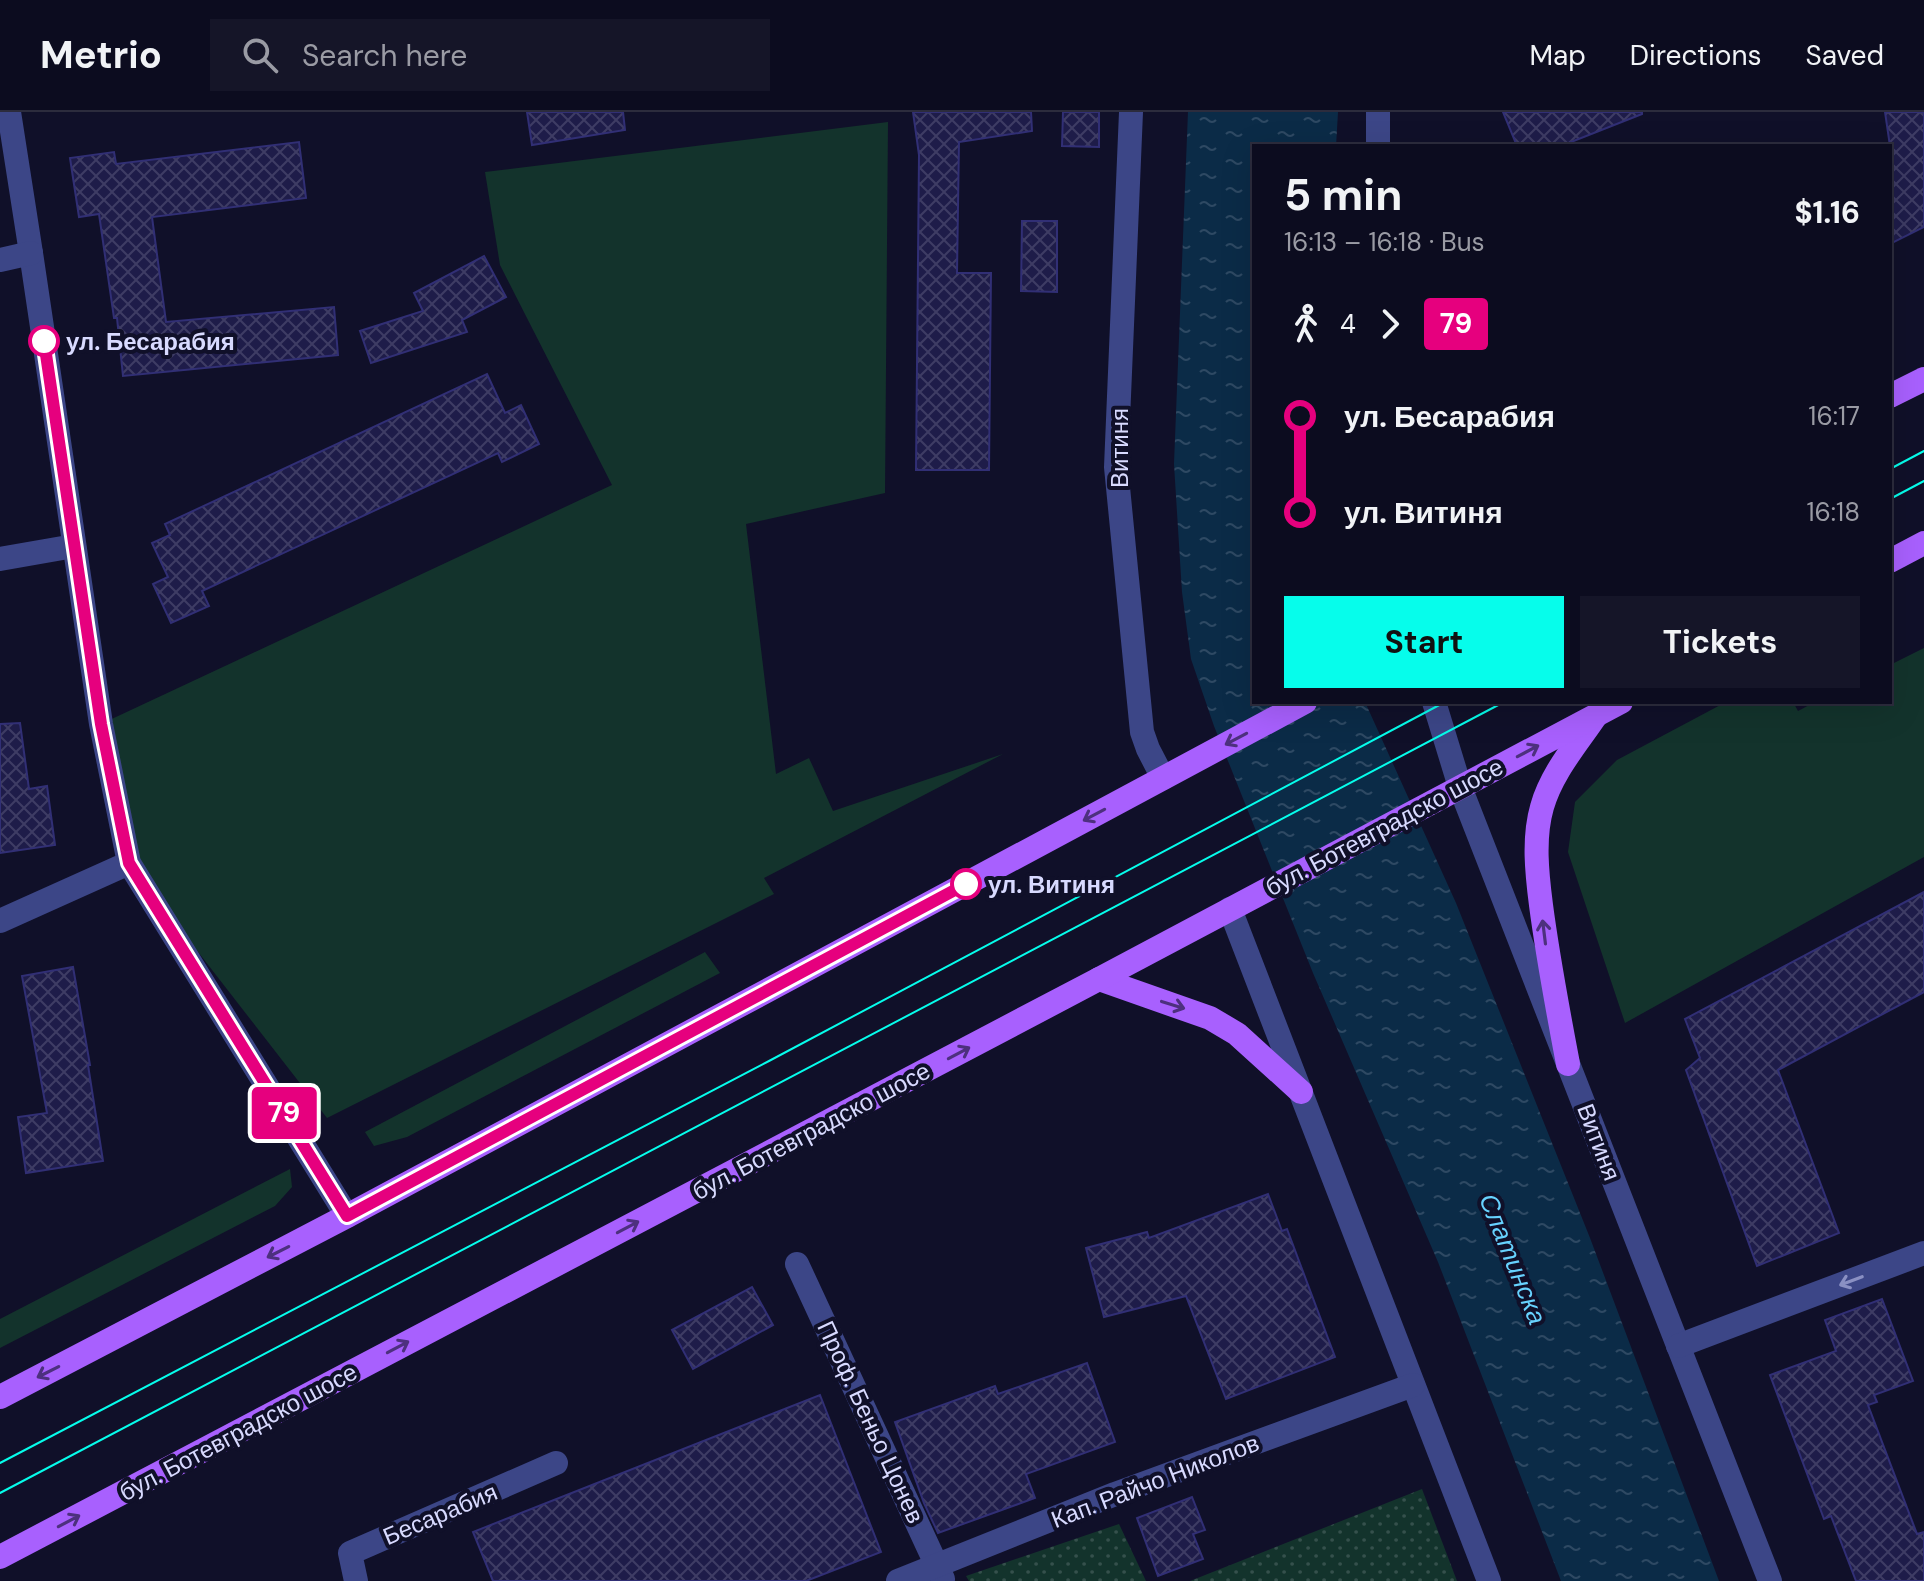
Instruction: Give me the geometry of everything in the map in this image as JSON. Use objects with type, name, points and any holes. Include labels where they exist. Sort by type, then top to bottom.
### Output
[{"type":"main road","points":[[1892,395],[1924,379]]},
{"type":"main road","points":[[1892,560],[1924,543]]},
{"type":"main road","points":[[0,1397],[347,1216],[1301,704]]},
{"type":"main road","name":"бул. Ботевградско шосе","points":[[0,1557],[1617,704]]},
{"type":"main road","points":[[1568,1064],[1547,954],[1536,865],[1542,805],[1558,771],[1596,715]]},
{"type":"main road","points":[[1099,979],[1210,1018],[1237,1034],[1301,1092]]},
{"type":"street","points":[[9,112],[101,724],[129,863],[347,1216]]},
{"type":"street","name":"Витиня","points":[[1131,112],[1116,467],[1142,732],[1163,778]]},
{"type":"street","points":[[1378,112],[1378,144]]},
{"type":"street","points":[[0,260],[31,253]]},
{"type":"street","points":[[0,559],[74,546]]},
{"type":"street","name":"Витиня","points":[[1435,704],[1460,787],[1770,1581]]},
{"type":"street","points":[[0,921],[129,863]]},
{"type":"street","points":[[1230,909],[1489,1581]]},
{"type":"street","points":[[1678,1346],[1924,1253]]},
{"type":"street","name":"Проф. Беньо Цонев","points":[[797,1264],[941,1574]]},
{"type":"street","name":"Кап. Райчо Николов","points":[[898,1581],[941,1574],[1115,1494],[1413,1385]]},
{"type":"street","name":"Бесарабия","points":[[356,1581],[350,1553],[556,1463]]},
{"type":"green space","points":[[888,122],[885,493],[746,524],[776,774],[809,758],[833,811],[1003,754],[764,878],[774,894],[327,1118],[129,863],[101,724],[612,485],[500,265],[485,172]]},
{"type":"green space","points":[[1924,648],[1924,857],[1625,1023],[1568,852],[1575,802],[1617,760],[1722,704],[1794,704],[1798,711],[1811,704],[1892,704],[1892,664]]},
{"type":"green space","points":[[705,952],[720,973],[407,1137],[374,1146],[365,1132]]},
{"type":"green space","points":[[290,1169],[292,1187],[275,1206],[0,1348],[0,1319]]},
{"type":"green space","points":[[1422,1489],[1457,1581],[1190,1581]]},
{"type":"green space","points":[[1119,1524],[1146,1581],[969,1581],[966,1576]]},
{"type":"water","name":"Слатинска","points":[[1188,112],[1338,112],[1336,144],[1252,144],[1252,704],[1366,704],[1456,903],[1590,1238],[1719,1581],[1561,1581],[1438,1262],[1313,973],[1214,726],[1191,659],[1182,592],[1174,464]]},
{"type":"building","points":[[527,112],[623,112],[625,130],[532,145]]},
{"type":"building","points":[[913,112],[1031,112],[1032,131],[959,142],[957,273],[991,273],[989,470],[916,470],[919,155]]},
{"type":"building","points":[[1063,112],[1099,112],[1099,147],[1062,146]]},
{"type":"building","points":[[1503,112],[1642,112],[1566,144],[1516,144]]},
{"type":"building","points":[[1885,112],[1924,112],[1924,227],[1892,243],[1892,144]]},
{"type":"building","points":[[299,142],[306,198],[152,217],[166,322],[334,307],[338,355],[123,376],[117,318],[114,318],[99,214],[79,217],[70,158],[114,152],[116,164]]},
{"type":"building","points":[[1022,221],[1057,221],[1057,292],[1021,291]]},
{"type":"building","points":[[484,256],[506,297],[462,320],[467,332],[371,363],[360,331],[423,311],[414,293]]},
{"type":"building","points":[[487,374],[505,413],[521,405],[539,444],[502,462],[498,453],[202,591],[209,606],[171,623],[153,584],[168,577],[152,543],[170,535],[165,524]]},
{"type":"building","points":[[20,723],[29,789],[47,786],[55,845],[0,853],[0,724]]},
{"type":"building","points":[[1924,892],[1924,992],[1778,1070],[1839,1233],[1757,1266],[1686,1070],[1700,1058],[1685,1019]]},
{"type":"building","points":[[73,967],[103,1161],[26,1173],[18,1117],[47,1113],[22,976]]},
{"type":"building","points":[[1268,1194],[1282,1231],[1287,1229],[1335,1357],[1226,1399],[1186,1296],[1104,1317],[1086,1248],[1147,1232],[1149,1238]]},
{"type":"building","points":[[752,1287],[773,1325],[693,1369],[672,1330]]},
{"type":"building","points":[[1882,1299],[1913,1381],[1874,1395],[1877,1402],[1868,1405],[1917,1534],[1924,1532],[1924,1581],[1856,1581],[1831,1516],[1824,1519],[1770,1375],[1836,1351],[1825,1320]]},
{"type":"building","points":[[1087,1363],[1115,1442],[1026,1474],[1035,1498],[938,1533],[895,1422],[995,1386],[998,1394]]},
{"type":"building","points":[[820,1395],[881,1552],[806,1581],[493,1581],[473,1532]]},
{"type":"building","points":[[1192,1497],[1205,1530],[1193,1534],[1203,1559],[1158,1576],[1137,1518]]},
{"type":"tram line","points":[[1892,468],[1924,451]]},
{"type":"tram line","points":[[1892,498],[1924,481]]},
{"type":"tram line","points":[[0,1463],[769,1061],[1441,704]]},
{"type":"tram line","points":[[0,1493],[1500,704]]},
{"type":"bus line","name":"79","points":[[44,341],[101,724],[129,863],[347,1216],[966,884]]},
{"type":"place","name":"ул. Бесарабия","points":[[44,341]]},
{"type":"place","name":"ул. Витиня","points":[[966,884]]}]
